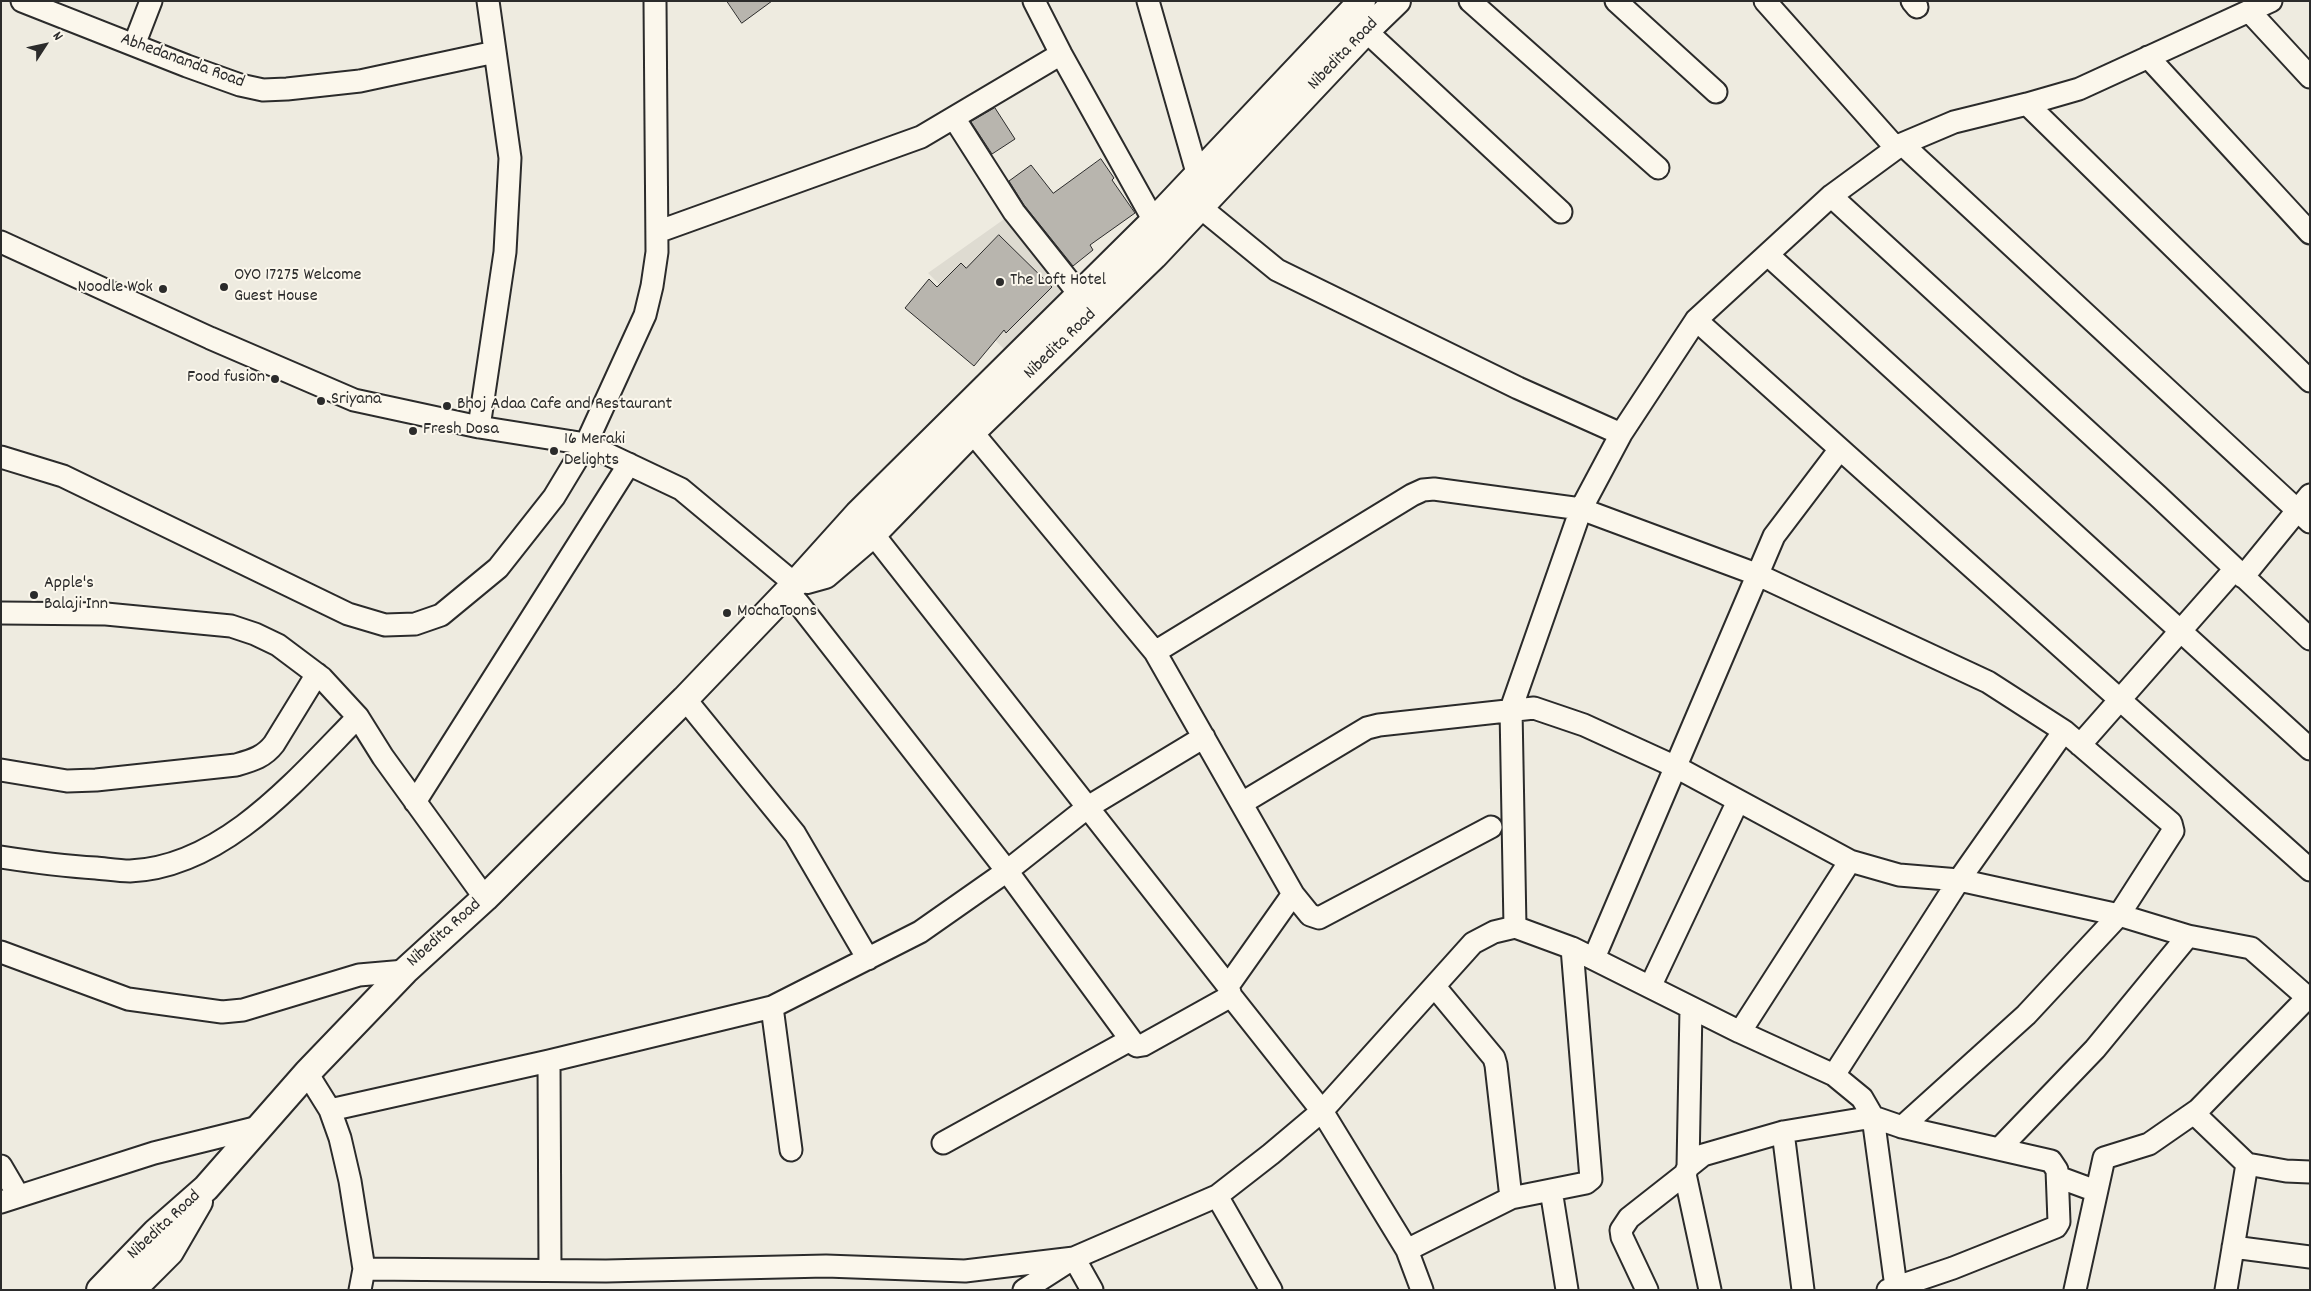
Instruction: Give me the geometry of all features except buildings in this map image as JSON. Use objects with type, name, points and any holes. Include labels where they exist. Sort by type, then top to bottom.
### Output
[{"type":"street","name":"Abhedananda Road","points":[[22,1],[240,85],[263,90],[360,82],[496,52]]},
{"type":"street","points":[[134,45],[151,1]]},
{"type":"street","points":[[479,428],[505,252],[510,158],[488,1]]},
{"type":"street","points":[[1,457],[63,476],[348,614],[385,625],[416,624],[441,615],[498,568],[554,497],[586,444],[645,315],[657,252],[655,1]]},
{"type":"street","points":[[1148,1],[1198,176]]},
{"type":"street","name":"Nibedita Road","points":[[100,1290],[156,1232],[206,1188],[307,1073],[405,971],[486,898],[685,699],[791,588],[858,514],[1154,221],[1354,12],[1397,1]]},
{"type":"street","points":[[1470,1],[1658,168]]},
{"type":"street","points":[[1616,1],[1716,92]]},
{"type":"street","points":[[1765,1],[1899,146],[2306,509],[2179,631],[2080,744]]},
{"type":"street","points":[[1035,2],[1061,54],[1154,221]]},
{"type":"street","points":[[1516,927],[1511,709],[1581,509],[1621,434],[1696,320],[1831,196],[1899,146],[1954,122],[2078,89],[2256,6],[2310,77]]},
{"type":"street","points":[[1354,12],[1561,212]]},
{"type":"street","name":"Nibedita Road","points":[[791,588],[825,575],[874,534],[972,432],[1154,256],[1200,207],[1354,12]]},
{"type":"street","points":[[657,232],[911,140],[954,118],[1061,54]]},
{"type":"street","points":[[2148,57],[2310,233]]},
{"type":"street","points":[[2027,104],[2310,381]]},
{"type":"street","points":[[954,118],[1014,212],[1080,295]]},
{"type":"street","points":[[1831,196],[2310,640]]},
{"type":"street","points":[[1200,207],[1277,270],[1518,388],[1621,434]]},
{"type":"street","points":[[1,242],[210,338],[354,400],[479,428],[586,444],[681,489],[791,588],[829,641],[1007,871],[1130,1040],[1137,1046],[1143,1045],[1230,991],[1292,894]]},
{"type":"street","points":[[1768,254],[2310,749]]},
{"type":"street","points":[[1696,320],[2310,870]]},
{"type":"street","points":[[972,432],[1155,652],[1292,894],[1310,915],[1319,918],[1491,826]]},
{"type":"street","points":[[1594,958],[1756,574],[1774,536],[1840,449]]},
{"type":"street","points":[[415,802],[629,464]]},
{"type":"street","points":[[1155,652],[1423,490],[1434,489],[1581,509],[1756,574],[1988,682],[2064,731],[2080,744],[2173,827],[2172,834],[2118,915],[2026,1015],[1902,1126]]},
{"type":"street","points":[[874,534],[1088,806],[1322,1111],[1408,1250],[1422,1290]]},
{"type":"street","points":[[1,613],[106,614],[231,626],[255,634],[278,645],[317,674],[358,717],[382,757],[486,898]]},
{"type":"street","points":[[1,770],[67,780],[96,780],[236,765],[256,760],[267,753],[274,744],[317,674]]},
{"type":"street","points":[[685,699],[795,834],[868,959]]},
{"type":"street","points":[[1242,803],[1368,728],[1511,709],[1534,708],[1584,725],[1676,767],[1850,860],[1899,875],[1959,880],[2118,915],[2188,936],[2251,948],[2308,996],[2198,1110],[2149,1144],[2105,1157],[2075,1290]]},
{"type":"street","points":[[1,857],[52,865],[129,871],[155,868],[182,860],[231,834],[276,802],[358,717]]},
{"type":"street","points":[[1834,1075],[1959,880],[2064,731]]},
{"type":"street","points":[[330,1110],[549,1062],[772,1007],[920,932],[1007,871],[1088,806],[1204,737]]},
{"type":"street","points":[[1650,987],[1738,801]]},
{"type":"street","points":[[1740,1032],[1850,860]]},
{"type":"street","points":[[1024,1290],[1074,1258],[1217,1196],[1322,1111],[1473,943],[1494,932],[1516,927],[1594,958],[1740,1032],[1834,1075],[1862,1098],[1873,1117],[1892,1288],[1953,1268],[2056,1228],[2059,1222],[2056,1167],[2051,1161],[1902,1126],[1873,1117],[1783,1132],[1703,1155],[1629,1218],[1621,1230],[1622,1237],[1647,1290]]},
{"type":"street","points":[[1999,1149],[2095,1049],[2188,936]]},
{"type":"street","points":[[1408,1250],[1511,1198],[1586,1183],[1591,1179],[1572,948]]},
{"type":"street","points":[[1,952],[128,999],[222,1012],[243,1010],[359,975],[405,971]]},
{"type":"street","points":[[1435,987],[1494,1058],[1511,1198]]},
{"type":"street","points":[[772,1007],[791,1150]]},
{"type":"street","points":[[1691,1008],[1686,1170],[1710,1290]]},
{"type":"street","points":[[943,1143],[1130,1040]]},
{"type":"street","points":[[549,1062],[550,1270]]},
{"type":"street","points":[[307,1073],[330,1110],[340,1138],[350,1182],[362,1280],[550,1270],[608,1280],[826,1266],[965,1271],[1074,1258]]},
{"type":"street","points":[[2198,1110],[2200,1118],[2247,1164],[2286,1171],[2310,1172]]},
{"type":"street","points":[[1,1166],[9,1198],[56,1186],[154,1153],[259,1127]]},
{"type":"street","points":[[1783,1132],[1802,1290]]},
{"type":"street","points":[[2226,1290],[2247,1164]]},
{"type":"street","points":[[2058,1177],[2096,1191]]},
{"type":"street","points":[[132,1290],[170,1252],[206,1188]]},
{"type":"street","points":[[1551,1190],[1567,1290]]},
{"type":"street","points":[[1217,1196],[1271,1290]]},
{"type":"street","points":[[2233,1247],[2310,1257]]},
{"type":"street","points":[[1074,1258],[1092,1290]]},
{"type":"shaded area","points":[[1010,215],[1065,287],[1007,352],[928,273]]},
{"type":"place","name":"The Loft Hotel","points":[[1000,282]]},
{"type":"place","name":"OYO 17275 Welcome Guest House","points":[[224,287]]},
{"type":"place","name":"Noodle Wok","points":[[163,289]]},
{"type":"place","name":"Food fusion","points":[[275,379]]},
{"type":"place","name":"Sriyana","points":[[321,401]]},
{"type":"place","name":"Bhoj Adaa Cafe and Restaurant","points":[[447,406]]},
{"type":"place","name":"Fresh Dosa","points":[[413,431]]},
{"type":"place","name":"16 Meraki Delights","points":[[554,451]]},
{"type":"place","name":"Apple's Balaji Inn","points":[[34,595]]},
{"type":"place","name":"MochaToons","points":[[727,613]]}]
